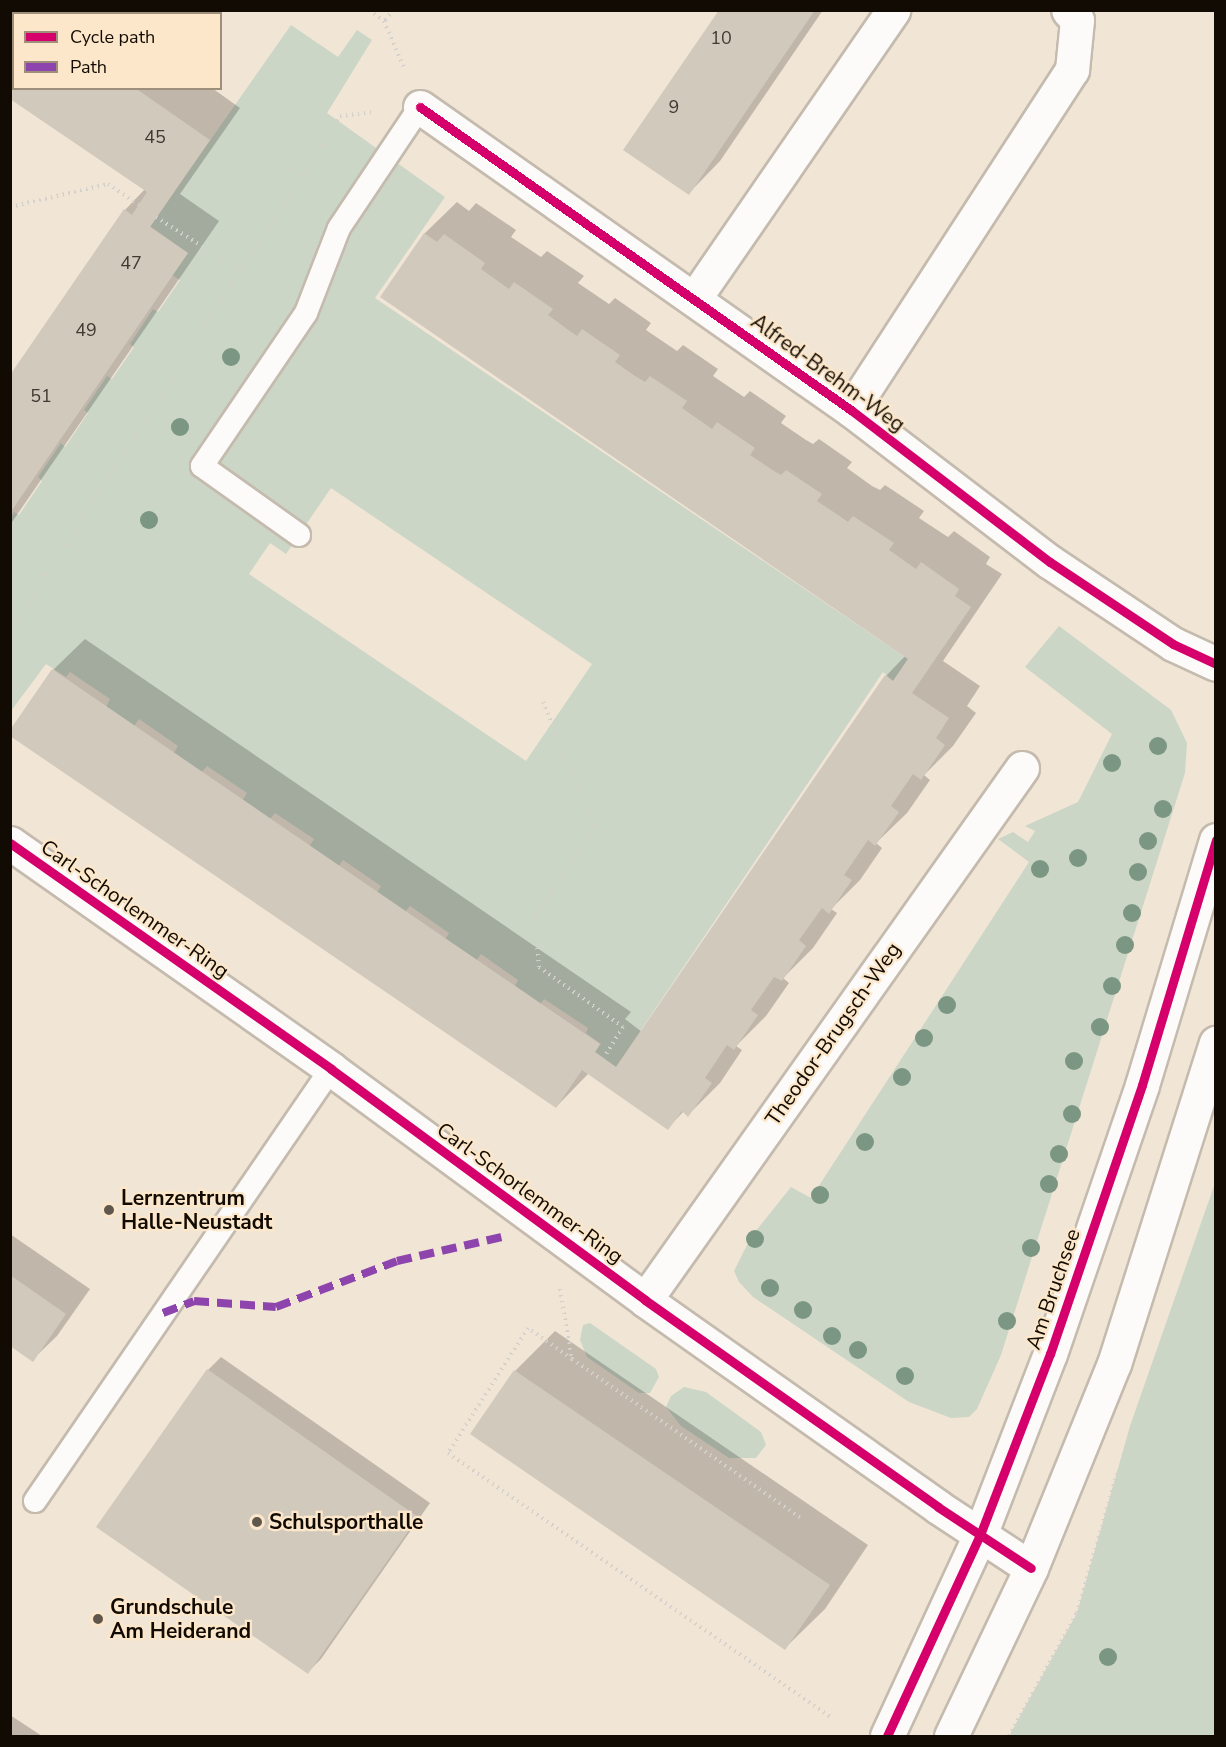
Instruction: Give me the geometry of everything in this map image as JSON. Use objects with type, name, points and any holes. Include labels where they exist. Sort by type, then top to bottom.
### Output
[{"type":"street","points":[[694,299],[893,10]]},
{"type":"street","name":"Alfred-Brehm-Weg","points":[[851,410],[1072,70],[1077,20],[1068,10]]},
{"type":"street","name":"Alfred-Brehm-Weg","points":[[420,107],[851,410],[1050,562],[1173,644],[1215,664]]},
{"type":"street","name":"Theodor-Brugsch-Weg","points":[[645,1300],[1022,768]]},
{"type":"street","name":"Am Bruchsee","points":[[887,1737],[980,1535],[1050,1354],[1142,1085],[1215,840]]},
{"type":"street","name":"Carl-Schorlemmer-Ring","points":[[10,843],[331,1069],[645,1300],[980,1535],[1031,1568]]},
{"type":"street","points":[[951,1737],[1031,1568],[1114,1364],[1215,1043]]},
{"type":"lane","points":[[299,535],[202,466],[306,313],[339,228],[420,107]]},
{"type":"lane","points":[[35,1501],[331,1069]]},
{"type":"path","points":[[10,631],[340,116],[420,107],[384,21],[369,10]]},
{"type":"path","points":[[384,21],[394,10]]},
{"type":"path","points":[[10,207],[108,184],[139,205]]},
{"type":"path","points":[[156,217],[241,271]]},
{"type":"path","points":[[543,702],[595,828],[535,918],[539,967],[623,1027],[604,1058]]},
{"type":"path","points":[[559,1284],[572,1359]]},
{"type":"path","points":[[804,1520],[528,1328],[448,1453],[833,1719]]},
{"type":"green space","points":[[291,25],[338,57],[357,30],[372,40],[327,113],[445,197],[375,298],[908,659],[893,681],[883,672],[616,1067],[595,1052],[601,1044],[586,1033],[588,1028],[544,999],[539,1006],[514,988],[518,980],[481,954],[475,962],[444,941],[449,933],[410,906],[404,913],[376,894],[381,886],[343,860],[338,867],[309,847],[314,839],[275,813],[269,820],[242,801],[247,793],[207,766],[201,773],[173,754],[178,746],[139,719],[134,726],[106,707],[110,699],[70,672],[66,677],[46,664],[11,711],[11,517],[14,512],[19,515],[42,481],[38,477],[61,443],[65,447],[88,413],[84,410],[107,376],[112,379],[134,347],[130,344],[153,309],[158,312],[180,280],[172,275],[188,253],[150,226]],"holes":[[[331,488],[592,664],[526,761],[249,574],[270,543],[286,554]]]},
{"type":"green space","points":[[1059,626],[1171,710],[1187,743],[1185,773],[1001,1355],[977,1409],[969,1417],[951,1418],[909,1402],[753,1297],[739,1282],[734,1271],[751,1237],[791,1187],[811,1198],[1029,862],[998,839],[1013,832],[1028,842],[1035,831],[1025,826],[1078,802],[1112,734],[1025,667]]},
{"type":"green space","points":[[1215,1183],[1215,1736],[1009,1736],[1077,1613],[1130,1426]]},
{"type":"green space","points":[[590,1323],[656,1369],[659,1377],[650,1393],[639,1393],[587,1357],[580,1340],[583,1325]]},
{"type":"green space","points":[[684,1387],[706,1392],[761,1432],[766,1445],[756,1458],[729,1458],[681,1426],[666,1407],[671,1396]]},
{"type":"building","points":[[10,10],[17,12],[12,12],[12,90],[138,90],[210,140],[150,227],[188,253],[10,513],[10,375],[124,209],[132,215],[147,192],[10,99]]},
{"type":"building","points":[[719,10],[815,10],[689,195],[623,150]]},
{"type":"building","points":[[424,233],[437,242],[444,234],[485,263],[481,269],[509,289],[514,282],[553,309],[548,315],[577,336],[582,329],[620,355],[615,362],[635,376],[645,382],[650,376],[687,401],[682,408],[712,429],[717,422],[755,448],[750,455],[781,475],[786,470],[822,494],[817,501],[848,522],[853,516],[894,543],[889,550],[916,569],[921,562],[959,589],[955,596],[971,607],[912,693],[949,718],[936,738],[945,745],[921,780],[913,774],[891,806],[899,812],[875,846],[868,840],[844,875],[852,880],[829,914],[822,908],[799,940],[806,946],[782,981],[774,977],[751,1010],[758,1015],[734,1050],[727,1045],[705,1078],[712,1083],[688,1117],[682,1111],[668,1130],[582,1070],[556,1108],[10,736],[10,730],[52,669],[600,1044],[595,1052],[616,1067],[885,675],[893,681],[908,659],[380,297]]},
{"type":"building","points":[[10,1275],[66,1314],[33,1362],[10,1346]]},
{"type":"building","name":"Schulsporthalle","points":[[207,1369],[418,1517],[308,1674],[96,1527]]},
{"type":"building","points":[[514,1370],[830,1585],[785,1650],[470,1434]]},
{"type":"marked path","points":[[163,1313],[194,1301],[276,1307],[397,1261],[506,1236]]},
{"type":"cycle path","points":[[420,107],[851,410],[1050,562],[1173,644],[1216,664]]},
{"type":"cycle path","points":[[887,1736],[980,1535],[1050,1354],[1142,1085],[1216,840]]},
{"type":"cycle path","points":[[10,843],[331,1069],[645,1300],[938,1507],[1031,1568]]},
{"type":"place","name":"Lernzentrum Halle-Neustadt","points":[[109,1210]]},
{"type":"place","name":"Schulsporthalle","points":[[257,1522]]},
{"type":"place","name":"Grundschule Am Heiderand","points":[[98,1619]]}]
